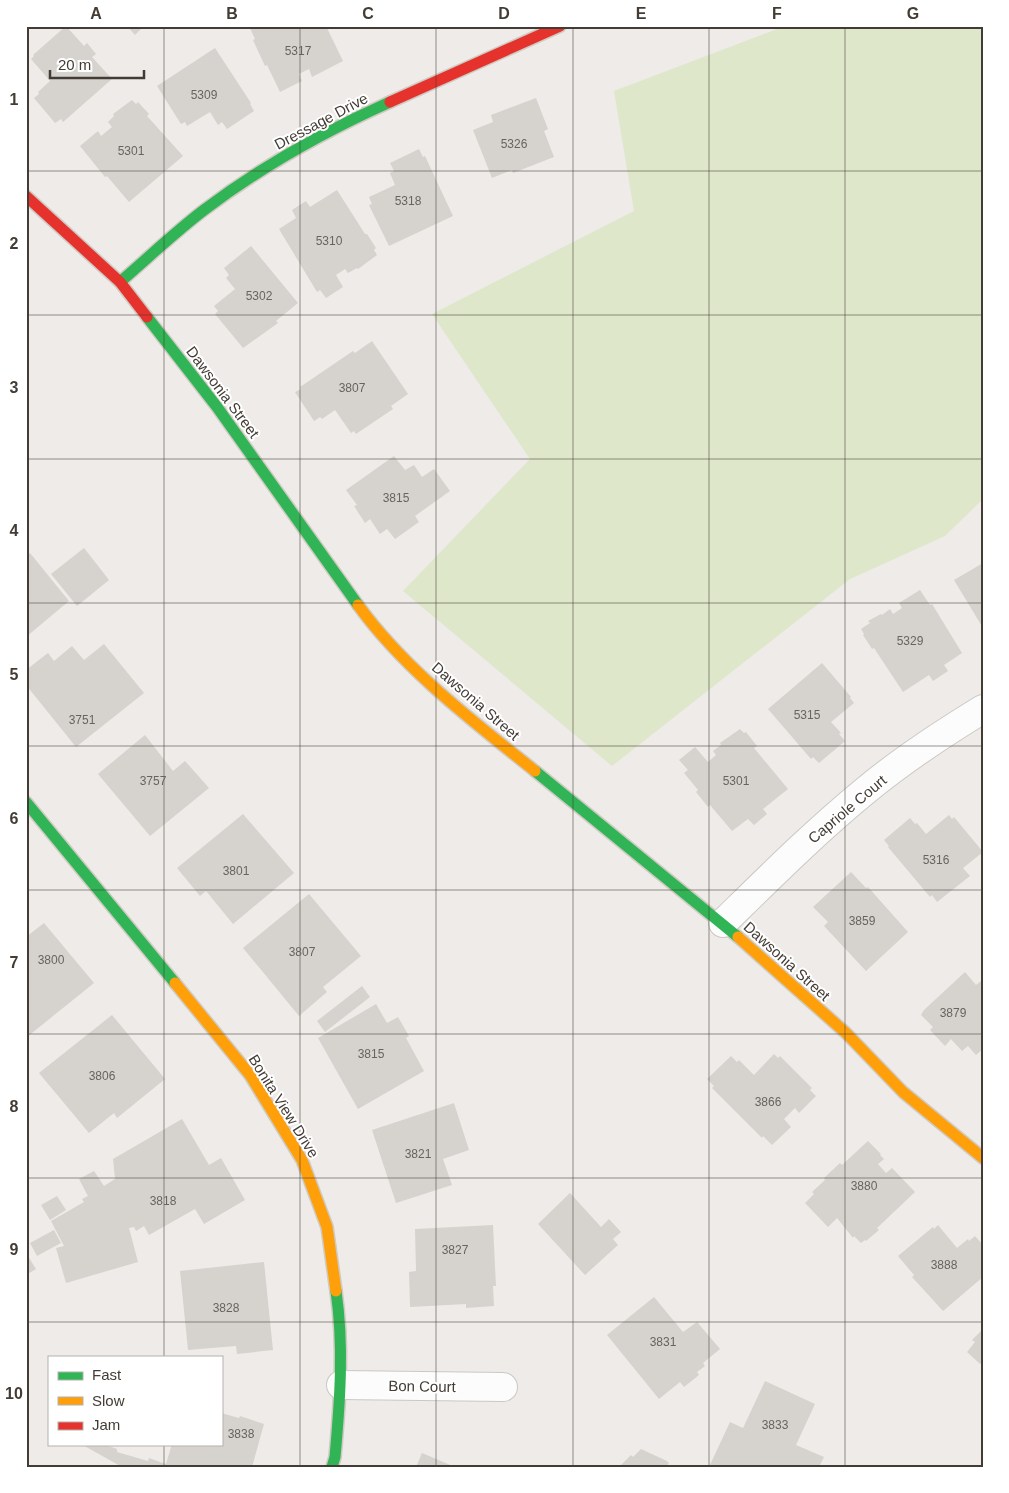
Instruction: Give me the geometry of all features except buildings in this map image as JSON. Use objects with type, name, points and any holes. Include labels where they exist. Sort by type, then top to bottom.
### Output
[{"type":"street","name":"Dressage Drive","points":[[120,282],[204,210],[270,165],[360,115],[560,26]]},
{"type":"street","name":"Dawsonia Street","points":[[26,196],[120,282],[217,408],[374,627],[399,654],[474,722],[723,923],[846,1033],[903,1092],[983,1158]]},
{"type":"street","name":"Capriole Court","points":[[723,923],[808,841],[865,790],[944,732],[983,709]]},
{"type":"street","name":"Bonita View Drive","points":[[26,802],[250,1075],[302,1160],[327,1227],[340,1320],[341,1385],[335,1457],[332,1467]]},
{"type":"street","name":"Bon Court","points":[[341,1385],[503,1387]]},
{"type":"green space","points":[[785,26],[983,26],[983,499],[945,536],[850,579],[612,766],[403,591],[530,459],[432,314],[634,211],[614,91]]},
{"type":"traffic: fast","points":[[120,282],[193,218],[248,179],[294,151],[390,102]]},
{"type":"traffic: fast","points":[[147,317],[217,407],[358,605]]},
{"type":"traffic: fast","points":[[535,771],[738,937]]},
{"type":"traffic: fast","points":[[26,802],[175,983]]},
{"type":"traffic: fast","points":[[332,1467],[335,1457],[340,1374],[340,1332],[336,1291]]},
{"type":"traffic: slow","points":[[358,605],[396,651],[418,673],[464,714],[535,771]]},
{"type":"traffic: slow","points":[[738,937],[846,1033],[903,1092],[983,1158]]},
{"type":"traffic: slow","points":[[175,983],[250,1075],[302,1160],[327,1227],[336,1291]]},
{"type":"traffic: jam","points":[[390,102],[560,26]]},
{"type":"traffic: jam","points":[[26,196],[120,282],[147,317]]}]
